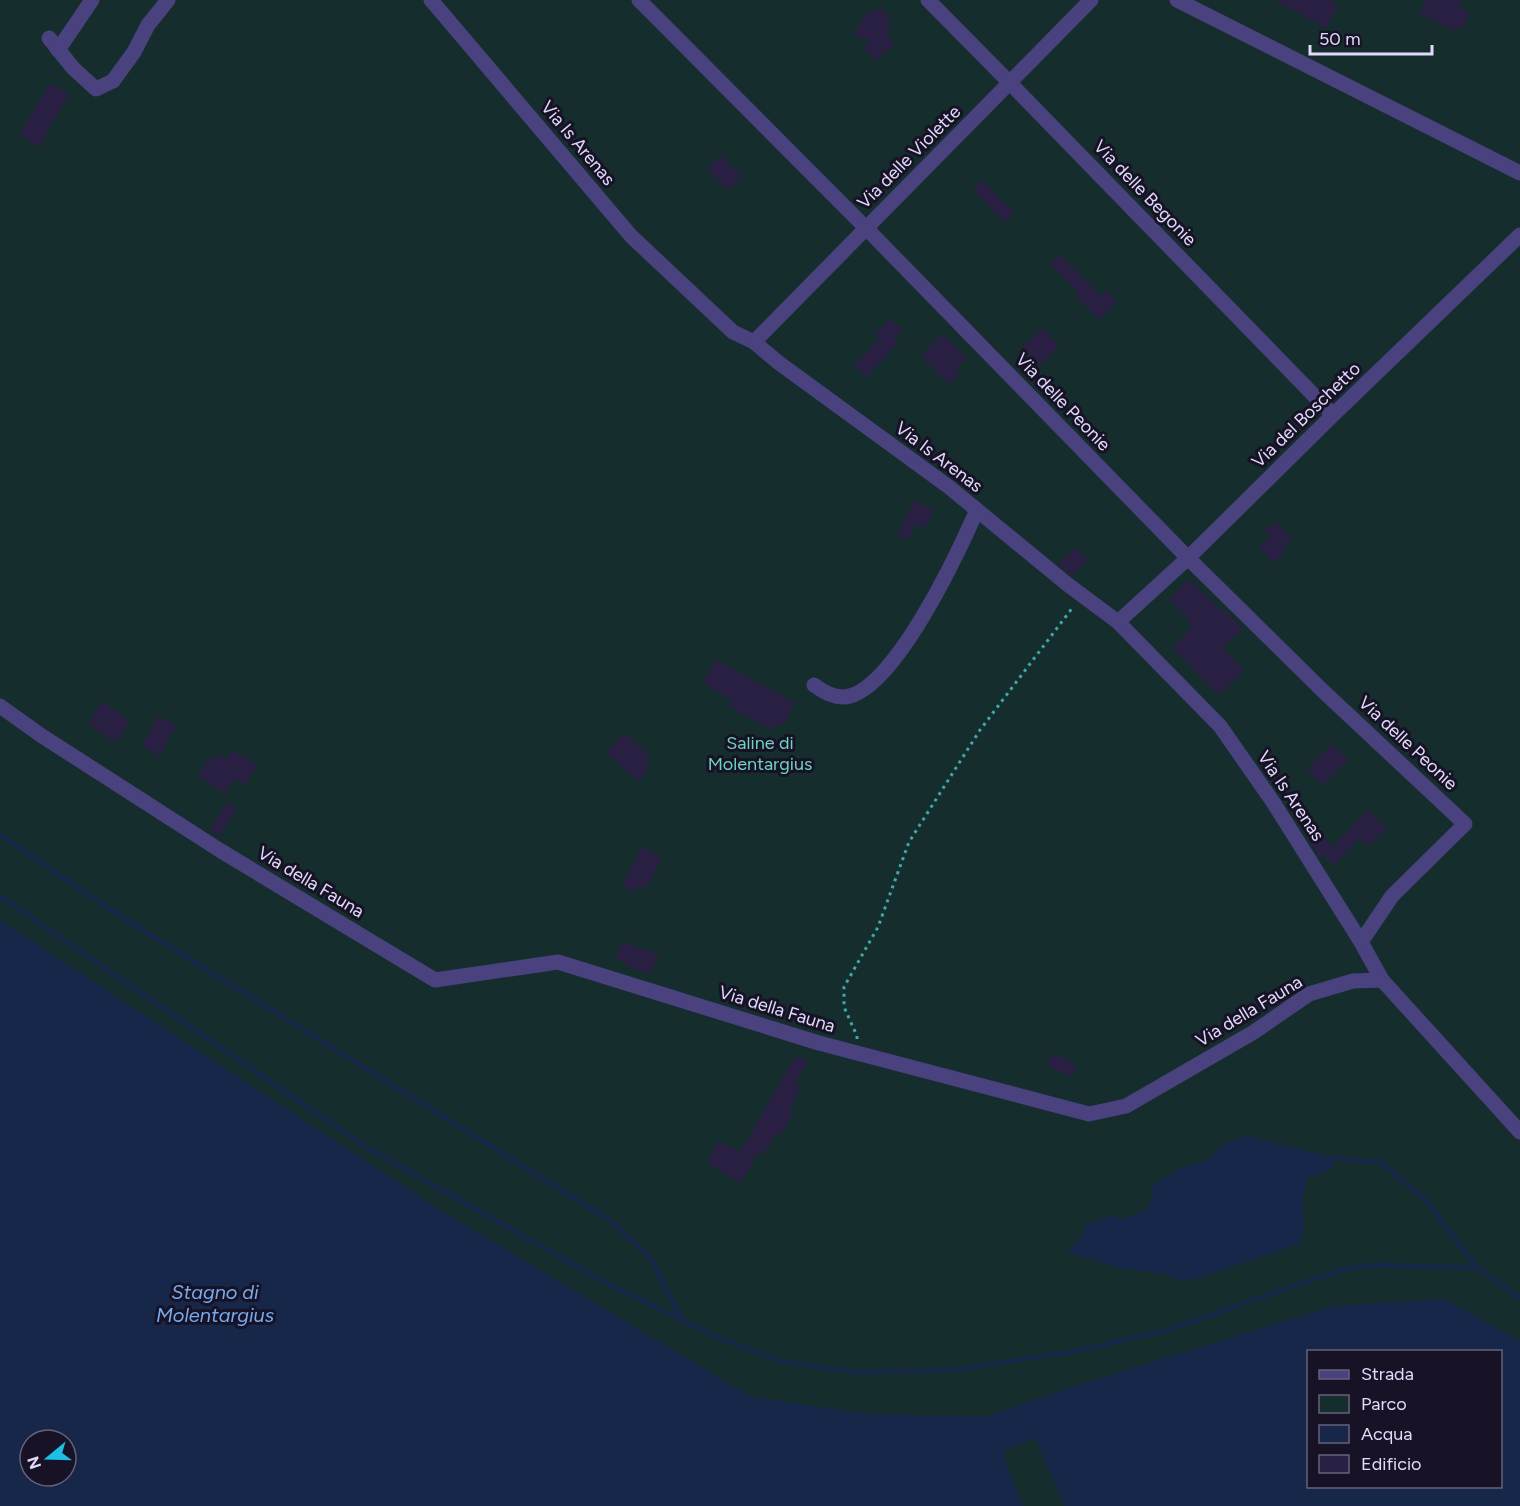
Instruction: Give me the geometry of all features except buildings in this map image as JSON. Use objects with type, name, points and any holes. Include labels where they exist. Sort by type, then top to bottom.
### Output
[{"type":"street","points":[[92,0],[54,44],[73,68],[96,89],[113,81],[134,52],[148,25],[168,0]]},
{"type":"street","name":"Via Is Arenas","points":[[431,0],[631,236],[734,332],[754,342],[779,363],[949,487],[1118,622],[1220,726],[1273,802],[1361,942],[1382,980]]},
{"type":"street","name":"Via delle Peonie","points":[[639,0],[866,228],[1188,558],[1323,691],[1465,824],[1392,896],[1361,942]]},
{"type":"street","name":"Via delle Begonie","points":[[928,0],[1333,415]]},
{"type":"street","name":"Via delle Violette","points":[[754,342],[1091,0]]},
{"type":"street","points":[[1177,0],[1520,173]]},
{"type":"street","name":"Via del Boschetto","points":[[1118,622],[1188,558],[1520,235]]},
{"type":"street","points":[[814,685],[824,693],[843,697],[862,691],[880,676],[899,654],[926,611],[958,553],[977,510]]},
{"type":"street","name":"Via della Fauna","points":[[0,706],[42,736],[221,851],[435,980],[558,962],[853,1052],[1089,1113],[1126,1106],[1254,1032],[1309,994],[1353,981],[1382,980]]},
{"type":"street","points":[[1382,980],[1520,1132]]},
{"type":"path","points":[[853,1052],[857,1036],[844,1007],[844,987],[878,927],[909,842],[980,730],[1082,595]]},
{"type":"green space","name":"Saline di Molentargius","points":[[0,0],[1520,0],[1520,1506],[0,1506]]},
{"type":"water","name":"Stagno di Molentargius","points":[[0,920],[440,1210],[751,1397],[868,1414],[985,1417],[1081,1384],[1333,1306],[1444,1299],[1520,1341],[1520,1506],[1065,1506],[1035,1438],[1002,1452],[1023,1506],[0,1506]]},
{"type":"water","points":[[1245,1136],[1336,1158],[1331,1169],[1307,1179],[1302,1202],[1304,1228],[1299,1244],[1198,1278],[1180,1281],[1167,1274],[1118,1268],[1068,1252],[1081,1237],[1085,1225],[1112,1215],[1121,1220],[1149,1208],[1153,1185],[1182,1167],[1206,1161],[1221,1146]]},
{"type":"waterway","points":[[0,835],[111,910],[611,1221],[651,1259],[682,1320]]},
{"type":"waterway","points":[[0,896],[366,1147],[605,1282],[713,1335],[779,1361],[855,1372],[953,1370],[1076,1351],[1167,1330],[1343,1269],[1374,1265],[1477,1268]]},
{"type":"waterway","points":[[1336,1158],[1380,1162],[1424,1198],[1477,1268],[1520,1298]]}]
